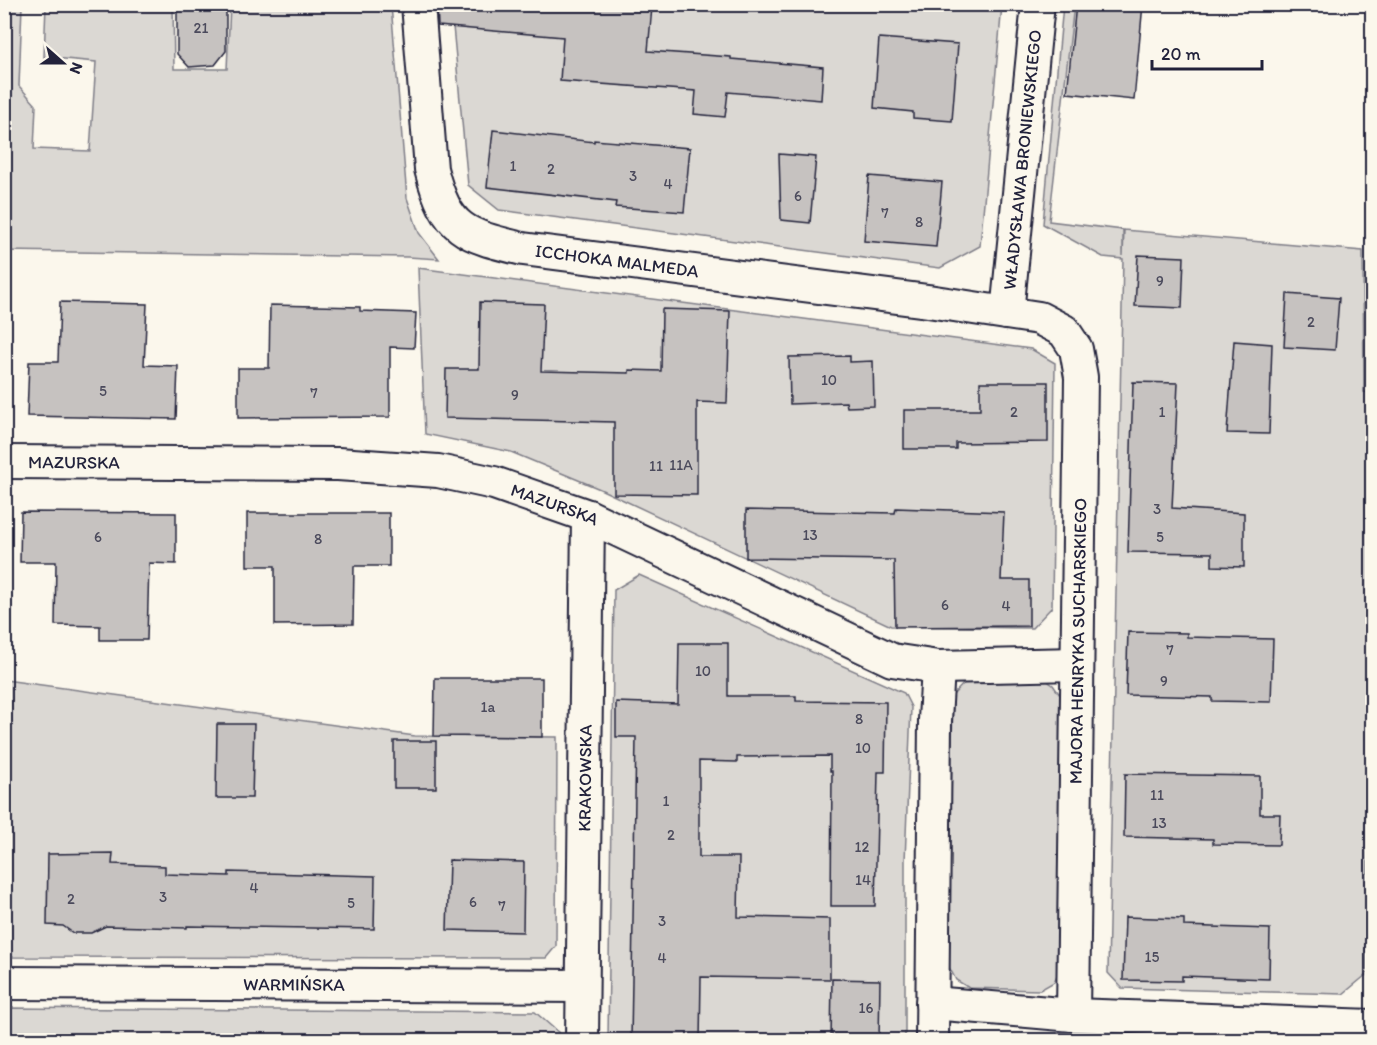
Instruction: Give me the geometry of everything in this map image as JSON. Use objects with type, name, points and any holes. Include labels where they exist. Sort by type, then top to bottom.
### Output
[{"type":"street","name":"ICCHOKA MALMEDA","points":[[417,4],[431,168],[443,206],[465,231],[523,249],[1007,313]]},
{"type":"street","name":"WŁADYSŁAWA BRONIEWSKIEGO","points":[[1007,313],[1038,4]]},
{"type":"street","name":"MAJORA HENRYKA SUCHARSKIEGO","points":[[1007,313],[1039,318],[1064,331],[1077,349],[1081,377],[1073,1015]]},
{"type":"street","name":"MAZURSKA","points":[[4,462],[338,464],[438,471],[494,483],[588,516],[892,660],[938,667],[1077,664]]},
{"type":"street","name":"KRAKOWSKA","points":[[582,1041],[588,516]]},
{"type":"street","points":[[932,1041],[935,720],[938,667]]},
{"type":"street","name":"WARMIŃSKA","points":[[4,983],[582,986]]},
{"type":"street","points":[[933,1003],[1073,1015],[1372,1026]]},
{"type":"shaded area","points":[[5,5],[22,5],[19,86],[36,105],[34,149],[90,151],[96,62],[44,57],[46,5],[173,5],[174,69],[227,69],[230,5],[391,5],[407,198],[419,233],[439,259],[5,251]]},
{"type":"shaded area","points":[[451,5],[1002,5],[980,246],[940,268],[499,210],[468,185]]},
{"type":"shaded area","points":[[1063,5],[1074,5],[1049,221],[1123,230],[1123,256],[1124,230],[1363,251],[1364,392],[1372,393],[1372,642],[1366,975],[1343,994],[1122,988],[1108,973],[1123,259],[1103,257],[1043,224]]},
{"type":"shaded area","points":[[418,268],[1031,349],[1055,363],[1052,607],[1032,628],[891,626],[600,489],[511,452],[425,434]]},
{"type":"shaded area","points":[[639,575],[904,693],[911,707],[905,861],[905,1040],[608,1040],[614,590]]},
{"type":"shaded area","points":[[977,677],[1041,677],[1053,685],[1060,695],[1060,968],[1054,982],[1040,990],[969,988],[956,980],[948,965],[953,695],[963,684]]},
{"type":"shaded area","points":[[5,680],[415,736],[557,737],[556,946],[546,958],[5,957]]},
{"type":"shaded area","points":[[5,1008],[535,1012],[559,1033],[559,1040],[5,1040]]},
{"type":"building","points":[[177,4],[226,4],[226,51],[215,65],[189,67],[177,54]]},
{"type":"building","points":[[437,4],[625,4],[652,7],[648,51],[823,67],[821,100],[728,92],[725,117],[694,114],[696,91],[560,81],[563,37],[438,26]]},
{"type":"building","points":[[1076,4],[1143,4],[1134,100],[1067,93]]},
{"type":"building","points":[[879,38],[958,44],[952,121],[913,118],[913,112],[874,108]]},
{"type":"building","points":[[493,130],[594,142],[594,140],[690,148],[684,212],[615,207],[616,202],[487,187]]},
{"type":"building","points":[[779,154],[816,157],[810,223],[781,220]]},
{"type":"building","points":[[869,176],[942,182],[936,247],[864,241]]},
{"type":"building","points":[[1138,255],[1184,257],[1182,308],[1135,306]]},
{"type":"building","points":[[1287,294],[1339,298],[1335,350],[1284,347]]},
{"type":"building","points":[[60,302],[147,304],[144,365],[178,366],[176,419],[27,416],[29,362],[58,362]]},
{"type":"building","points":[[480,302],[544,304],[541,371],[629,373],[629,370],[661,371],[662,309],[730,311],[727,403],[697,402],[697,495],[614,494],[614,422],[445,418],[446,369],[479,369]]},
{"type":"building","points":[[270,305],[360,307],[360,311],[416,313],[414,348],[390,347],[390,417],[238,418],[238,368],[269,368]]},
{"type":"building","points":[[1234,341],[1272,344],[1269,434],[1227,433]]},
{"type":"building","points":[[850,356],[850,362],[873,361],[874,406],[847,407],[846,402],[790,404],[789,357]]},
{"type":"building","points":[[980,382],[1048,382],[1048,442],[956,443],[956,449],[904,449],[904,410],[980,410]]},
{"type":"building","points":[[1133,382],[1178,383],[1172,508],[1244,513],[1244,567],[1212,566],[1212,553],[1128,552]]},
{"type":"building","points":[[896,508],[1004,512],[1001,580],[1029,580],[1029,626],[895,627],[894,560],[746,558],[746,510],[895,513]]},
{"type":"building","points":[[21,512],[176,513],[176,564],[149,563],[147,640],[100,640],[100,626],[55,625],[56,562],[20,562]]},
{"type":"building","points":[[247,513],[389,513],[389,566],[354,566],[353,624],[275,625],[275,566],[247,566]]},
{"type":"building","points":[[1128,632],[1187,633],[1187,637],[1273,639],[1271,702],[1212,701],[1212,697],[1126,695]]},
{"type":"building","points":[[679,643],[728,643],[728,696],[796,696],[796,701],[886,702],[885,772],[878,772],[875,906],[831,906],[832,771],[830,771],[830,756],[737,757],[737,762],[699,761],[699,857],[739,857],[738,917],[830,919],[830,979],[701,977],[700,1041],[631,1041],[636,737],[616,737],[616,702],[678,704]]},
{"type":"building","points":[[435,678],[542,678],[542,737],[434,736]]},
{"type":"building","points":[[217,724],[254,724],[252,798],[216,798]]},
{"type":"building","points":[[394,741],[436,741],[436,788],[394,788]]},
{"type":"building","points":[[1125,774],[1260,776],[1260,814],[1280,814],[1279,845],[1213,844],[1213,839],[1124,837]]},
{"type":"building","points":[[113,853],[112,864],[165,866],[165,874],[229,876],[229,872],[375,876],[374,929],[106,926],[91,933],[73,933],[63,926],[47,925],[48,854]]},
{"type":"building","points":[[449,860],[524,862],[523,932],[447,930]]},
{"type":"building","points":[[1125,917],[1184,919],[1184,926],[1270,929],[1269,979],[1182,976],[1182,981],[1123,980]]},
{"type":"building","points":[[832,979],[880,980],[879,1041],[831,1041]]}]
